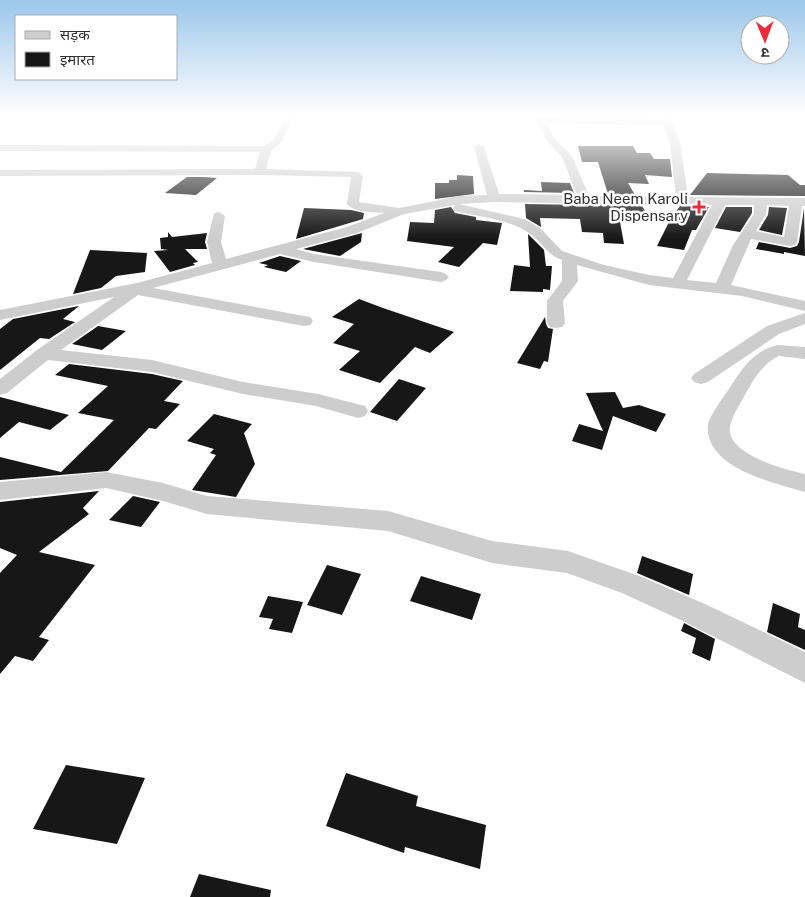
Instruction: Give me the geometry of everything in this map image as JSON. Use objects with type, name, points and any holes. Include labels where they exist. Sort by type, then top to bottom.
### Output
[{"type":"street","points":[[260,172],[264,156]]},
{"type":"street","points":[[482,156],[494,198]]},
{"type":"street","points":[[567,156],[585,200]]},
{"type":"street","points":[[677,156],[682,200]]},
{"type":"street","points":[[0,173],[260,172],[354,174],[357,176],[353,204],[362,207],[401,211]]},
{"type":"street","points":[[0,314],[136,288],[352,230],[401,211],[460,200],[494,198],[800,202],[790,242],[747,234]]},
{"type":"street","points":[[722,288],[740,245],[760,214],[761,201]]},
{"type":"street","points":[[678,283],[720,202]]},
{"type":"street","points":[[436,204],[519,222],[535,231],[552,251],[569,259],[626,275],[722,288],[805,306]]},
{"type":"street","points":[[219,216],[214,242],[220,266]]},
{"type":"street","points":[[282,249],[314,258],[441,277]]},
{"type":"street","points":[[556,322],[555,301],[570,281],[569,259]]},
{"type":"street","points":[[0,388],[136,288],[304,321]]},
{"type":"street","points":[[701,378],[772,330],[805,318]]},
{"type":"street","points":[[805,353],[776,350],[761,359],[743,382],[719,424],[718,431],[724,447],[733,456],[748,464],[805,483]]},
{"type":"street","points":[[44,354],[152,366],[261,391],[318,400],[358,411]]},
{"type":"street","points":[[0,491],[106,480],[163,492],[207,505],[388,520],[492,552],[559,561],[590,569],[695,613],[805,668]]},
{"type":"building","points":[[580,156],[652,156],[654,159],[670,159],[672,177],[645,175],[649,184],[628,183],[635,195],[608,194],[598,162],[582,162]]},
{"type":"building","points":[[707,173],[788,175],[800,185],[805,185],[805,196],[690,195]]},
{"type":"building","points":[[457,175],[473,176],[474,194],[435,199],[435,183],[449,183],[449,180],[457,180]]},
{"type":"building","points":[[187,177],[217,178],[196,195],[165,193]]},
{"type":"building","points":[[541,182],[570,183],[574,193],[524,192],[524,190],[542,191]]},
{"type":"building","points":[[525,204],[642,206],[652,222],[619,216],[624,244],[604,243],[603,233],[582,232],[580,219],[540,218],[541,227],[526,218]]},
{"type":"building","points":[[680,206],[709,207],[696,230],[692,230],[684,250],[657,246],[670,220]]},
{"type":"building","points":[[451,207],[455,213],[476,217],[476,220],[502,223],[497,245],[483,243],[459,267],[438,262],[454,247],[407,241],[410,222],[434,223],[435,210]]},
{"type":"building","points":[[726,207],[752,207],[752,213],[740,232],[715,228]]},
{"type":"building","points":[[769,207],[787,208],[782,235],[759,230],[768,215]]},
{"type":"building","points":[[304,208],[351,210],[364,213],[363,219],[296,239]]},
{"type":"building","points":[[804,208],[805,256],[756,249],[759,242],[790,248],[797,246]]},
{"type":"building","points":[[168,232],[172,237],[207,233],[205,242],[207,249],[185,249],[198,262],[193,263],[195,265],[170,272],[154,251],[168,250],[161,249],[160,238],[168,237]]},
{"type":"building","points":[[362,233],[361,242],[340,256],[303,249]]},
{"type":"building","points":[[528,234],[544,250],[546,266],[552,266],[550,290],[543,289],[543,292],[510,291],[514,265],[530,267]]},
{"type":"building","points":[[90,250],[147,253],[145,272],[116,276],[101,288],[73,294]]},
{"type":"building","points":[[280,256],[301,261],[286,272],[264,267],[268,265],[259,263]]},
{"type":"building","points":[[359,299],[454,332],[430,353],[415,347],[380,383],[339,370],[360,351],[333,343],[354,324],[332,317]]},
{"type":"building","points":[[79,306],[63,319],[75,322],[49,339],[40,338],[0,370],[0,329],[13,319]]},
{"type":"building","points":[[545,317],[548,328],[553,329],[548,362],[544,361],[540,369],[517,363]]},
{"type":"building","points":[[98,326],[126,331],[102,350],[72,344]]},
{"type":"building","points":[[69,364],[152,374],[183,381],[164,401],[180,404],[156,429],[149,428],[108,471],[0,480],[0,457],[61,472],[114,420],[78,413],[108,386],[55,375]]},
{"type":"building","points":[[399,379],[426,388],[397,421],[370,412]]},
{"type":"building","points":[[615,392],[623,408],[639,405],[666,414],[656,432],[613,416],[602,450],[572,441],[579,424],[603,431],[586,393]]},
{"type":"building","points":[[0,397],[69,415],[50,430],[19,422],[0,438]]},
{"type":"building","points":[[214,414],[252,424],[244,433],[255,464],[236,497],[192,490],[216,455],[210,453],[214,449],[187,441]]},
{"type":"building","points":[[99,491],[83,508],[89,514],[39,552],[95,565],[39,637],[49,640],[33,661],[15,656],[0,674],[0,573],[17,555],[0,548],[0,502]]},
{"type":"building","points":[[133,496],[160,502],[141,527],[109,520]]},
{"type":"building","points":[[642,556],[693,574],[689,595],[637,573]]},
{"type":"building","points":[[327,565],[361,574],[342,615],[307,605]]},
{"type":"building","points":[[421,576],[481,594],[472,620],[410,601]]},
{"type":"building","points":[[268,596],[303,602],[292,633],[269,629],[273,619],[259,617]]},
{"type":"building","points":[[773,603],[800,614],[798,627],[805,630],[805,650],[767,632]]},
{"type":"building","points":[[684,623],[715,639],[710,661],[692,653],[696,638],[681,631]]},
{"type":"building","points":[[66,765],[145,778],[117,844],[33,829]]},
{"type":"building","points":[[346,773],[418,796],[416,806],[486,825],[480,869],[405,847],[404,853],[326,826]]},
{"type":"building","points":[[199,874],[271,890],[270,897],[190,897]]},
{"type":"place","name":"Baba Neem Karoli Dispensary","points":[[699,207]]}]
